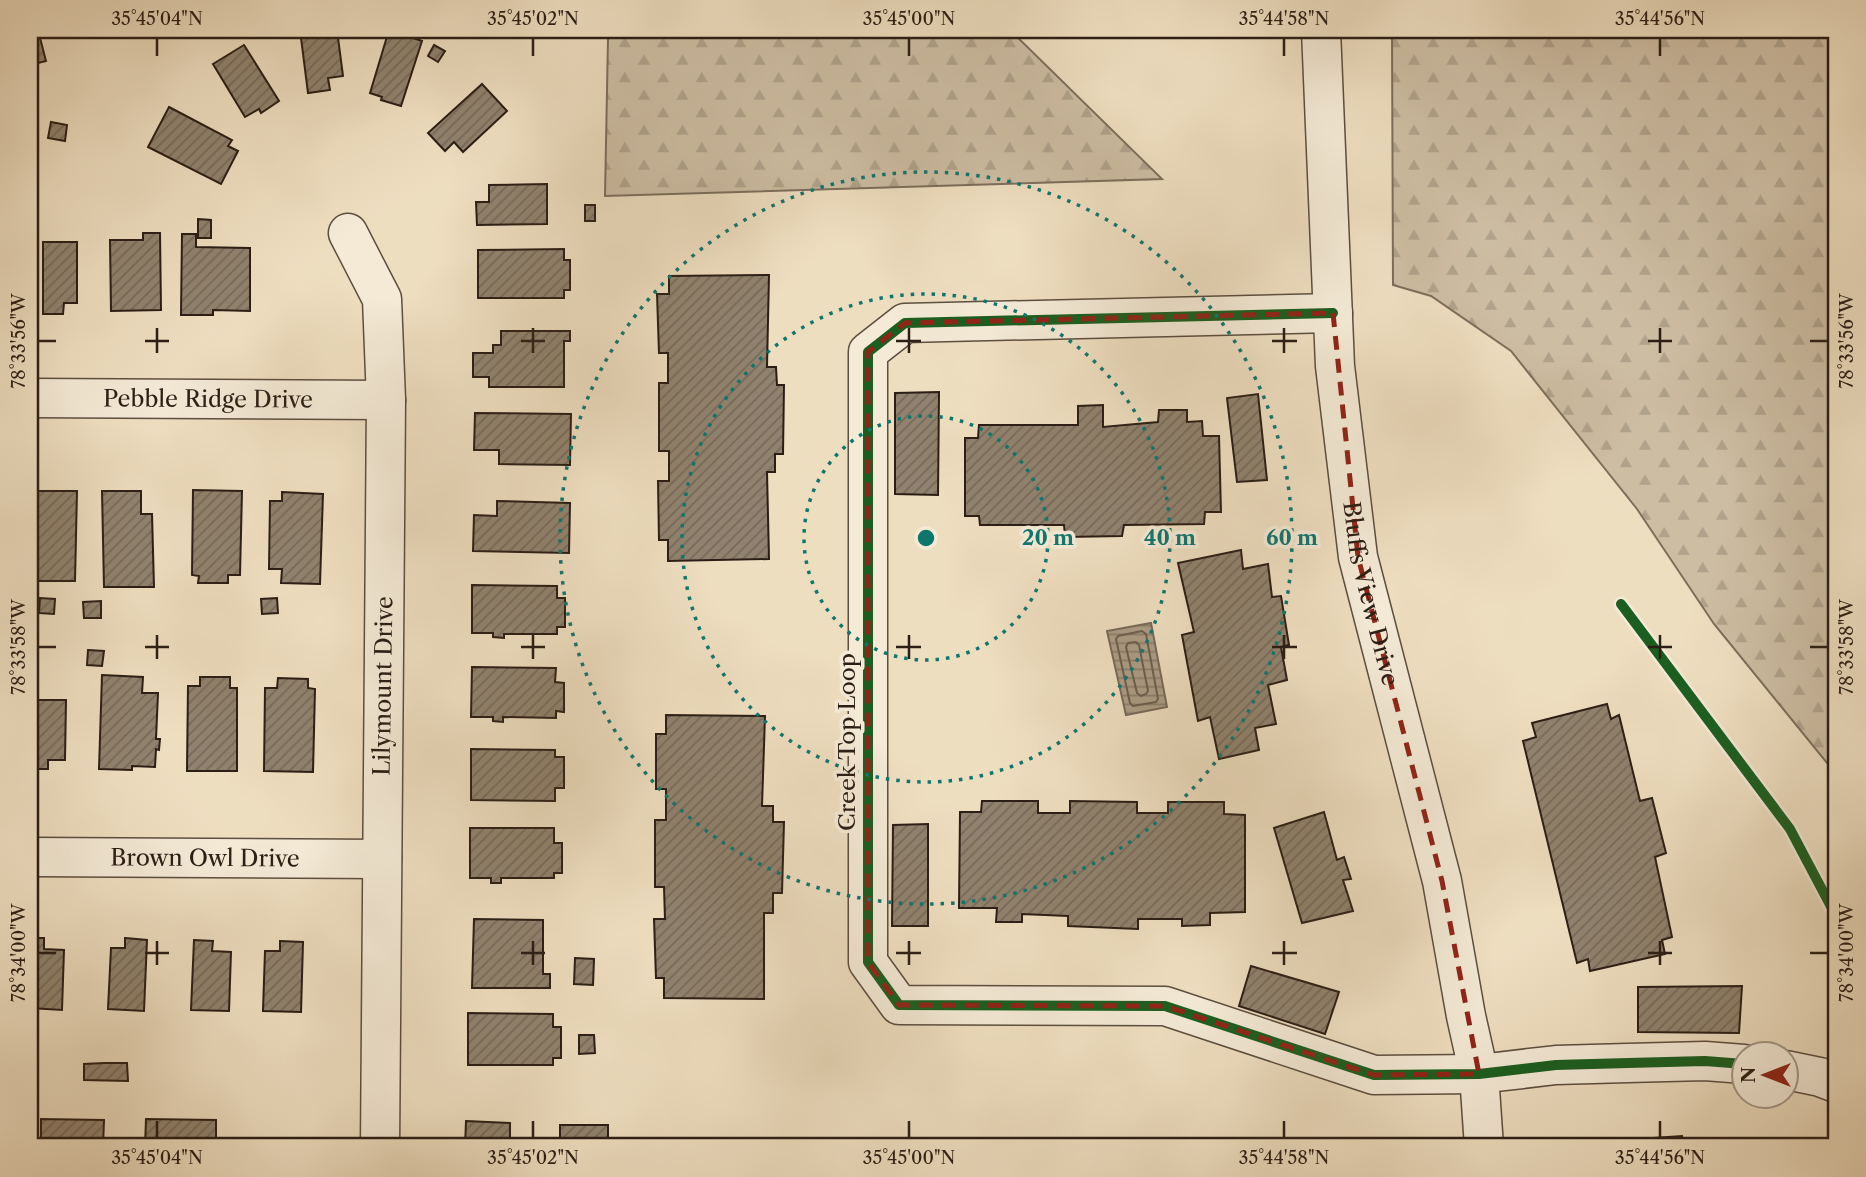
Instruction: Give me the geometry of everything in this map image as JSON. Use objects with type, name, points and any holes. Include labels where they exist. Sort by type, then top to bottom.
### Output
[{"type":"street","name":"Bluffs View Drive","points":[[1321,30],[1335,366],[1358,557],[1442,881],[1479,1073],[1484,1147]]},
{"type":"street","name":"Lilymount Drive","points":[[348,233],[382,299],[386,400],[380,1147]]},
{"type":"street","name":"Creek Top Loop","points":[[1333,313],[905,323],[868,352],[868,962],[899,1005],[1165,1006],[1374,1075],[1479,1073]]},
{"type":"street","name":"Pebble Ridge Drive","points":[[30,398],[386,400]]},
{"type":"street","name":"Brown Owl Drive","points":[[30,857],[382,859]]},
{"type":"street","points":[[1479,1073],[1556,1065],[1705,1061],[1730,1063]]},
{"type":"street","points":[[1800,1073],[1836,1083]]},
{"type":"highlighted area","points":[[1333,313],[1358,557],[1442,881],[1479,1074],[1374,1075],[1165,1006],[899,1005],[868,962],[868,352],[905,323]]},
{"type":"green space","points":[[576,30],[1010,30],[1162,179],[605,196],[608,38]]},
{"type":"green space","points":[[1392,30],[1836,30],[1836,774],[1714,624],[1637,509],[1511,351],[1431,296],[1393,285]]},
{"type":"water","points":[[1151,623],[1167,707],[1126,715],[1107,631]]},
{"type":"building","points":[[30,30],[38,30],[46,61],[30,65]]},
{"type":"building","points":[[300,30],[337,30],[343,76],[328,78],[330,90],[308,93]]},
{"type":"building","points":[[389,30],[422,41],[401,106],[381,100],[382,97],[370,93]]},
{"type":"building","points":[[244,45],[279,101],[261,113],[259,109],[245,117],[213,64]]},
{"type":"building","points":[[434,45],[445,51],[438,62],[428,56]]},
{"type":"building","points":[[482,84],[507,111],[463,152],[454,142],[445,151],[428,133]]},
{"type":"building","points":[[169,107],[232,140],[228,146],[238,151],[221,184],[148,147]]},
{"type":"building","points":[[51,122],[67,125],[65,141],[48,138]]},
{"type":"building","points":[[547,184],[547,224],[477,225],[476,202],[489,202],[489,185]]},
{"type":"building","points":[[585,205],[595,205],[595,221],[585,221]]},
{"type":"building","points":[[198,219],[211,220],[211,238],[198,238]]},
{"type":"building","points":[[143,233],[160,233],[161,310],[111,311],[110,240],[143,240]]},
{"type":"building","points":[[182,234],[196,234],[196,247],[250,248],[250,311],[213,310],[213,315],[181,315]]},
{"type":"building","points":[[43,242],[77,242],[77,303],[64,303],[63,314],[43,314]]},
{"type":"building","points":[[564,249],[564,260],[570,260],[570,290],[564,290],[564,298],[478,298],[478,250]]},
{"type":"building","points":[[769,275],[767,367],[776,367],[777,385],[784,385],[783,454],[775,454],[775,472],[767,472],[769,559],[668,561],[668,540],[659,540],[658,481],[669,481],[669,451],[659,451],[659,383],[668,383],[668,353],[659,353],[657,294],[669,294],[669,276]]},
{"type":"building","points":[[501,331],[570,331],[570,341],[564,341],[564,387],[489,387],[489,377],[473,377],[473,353],[493,353],[493,345],[501,345]]},
{"type":"building","points":[[939,392],[938,495],[895,494],[895,393]]},
{"type":"building","points":[[1258,394],[1267,480],[1237,482],[1227,398]]},
{"type":"building","points":[[1103,405],[1103,427],[1158,422],[1159,410],[1187,410],[1187,422],[1202,421],[1203,436],[1219,436],[1221,512],[1205,512],[1204,524],[1124,525],[1122,536],[1065,537],[1064,525],[980,525],[979,516],[965,516],[965,438],[978,438],[979,425],[1078,425],[1078,406]]},
{"type":"building","points":[[475,413],[571,414],[570,465],[499,464],[499,450],[474,450]]},
{"type":"building","points":[[193,490],[242,491],[240,575],[228,575],[228,583],[198,583],[199,576],[192,575]]},
{"type":"building","points":[[35,491],[77,491],[75,581],[33,581],[33,567],[30,567],[30,499],[34,499]]},
{"type":"building","points":[[102,491],[141,491],[141,514],[152,514],[154,587],[104,587]]},
{"type":"building","points":[[282,492],[323,494],[320,584],[281,583],[282,569],[269,569],[270,501],[282,501]]},
{"type":"building","points":[[497,501],[570,503],[569,553],[473,551],[474,515],[497,516]]},
{"type":"building","points":[[1241,550],[1243,569],[1268,564],[1272,597],[1281,596],[1289,645],[1281,647],[1287,680],[1268,685],[1276,724],[1255,728],[1259,750],[1219,759],[1210,717],[1198,721],[1182,635],[1194,632],[1178,563]]},
{"type":"building","points":[[472,585],[557,586],[557,598],[565,598],[565,627],[557,627],[557,634],[504,634],[504,638],[493,637],[493,633],[472,633]]},
{"type":"building","points":[[40,598],[55,599],[54,614],[39,613]]},
{"type":"building","points":[[277,598],[278,613],[262,614],[261,599]]},
{"type":"building","points":[[101,601],[101,618],[84,618],[83,602]]},
{"type":"building","points":[[88,650],[104,651],[102,666],[87,665]]},
{"type":"building","points":[[472,667],[556,668],[555,682],[564,683],[564,712],[556,711],[556,718],[503,717],[503,722],[493,721],[493,717],[471,717]]},
{"type":"building","points":[[102,675],[143,677],[142,693],[158,693],[156,739],[160,739],[159,750],[156,749],[155,767],[132,766],[132,770],[99,769]]},
{"type":"building","points":[[200,677],[230,677],[230,688],[237,688],[237,771],[187,771],[188,686],[200,686]]},
{"type":"building","points":[[278,678],[308,679],[308,688],[315,689],[313,772],[264,771],[265,688],[277,688]]},
{"type":"building","points":[[30,700],[66,700],[65,760],[48,760],[48,769],[30,769]]},
{"type":"building","points":[[1607,704],[1611,719],[1619,715],[1640,801],[1652,798],[1666,853],[1655,857],[1672,937],[1662,940],[1665,954],[1590,971],[1588,959],[1577,963],[1523,741],[1536,737],[1532,723]]},
{"type":"building","points":[[666,715],[765,716],[762,806],[773,806],[773,822],[784,822],[782,893],[773,893],[773,913],[764,913],[764,999],[664,998],[664,978],[656,978],[654,919],[665,919],[664,887],[655,887],[655,820],[666,820],[666,789],[656,789],[656,734],[666,734]]},
{"type":"building","points":[[471,749],[555,750],[555,757],[564,757],[564,788],[555,788],[555,801],[471,800]]},
{"type":"building","points":[[982,801],[1038,801],[1038,813],[1070,813],[1070,801],[1137,802],[1137,813],[1168,813],[1168,802],[1224,802],[1224,814],[1245,815],[1245,912],[1210,913],[1210,925],[1182,926],[1182,919],[1138,919],[1138,929],[1068,926],[1068,916],[1022,914],[1022,922],[996,922],[997,908],[959,908],[960,812],[981,812]]},
{"type":"building","points":[[1324,812],[1337,860],[1344,857],[1351,879],[1343,880],[1353,911],[1302,923],[1274,828]]},
{"type":"building","points":[[928,824],[928,926],[892,926],[893,825]]},
{"type":"building","points":[[470,828],[554,828],[554,843],[562,843],[562,873],[554,873],[554,878],[501,878],[501,883],[491,883],[491,878],[470,878]]},
{"type":"building","points":[[474,919],[543,920],[543,974],[550,974],[550,988],[472,988]]},
{"type":"building","points":[[30,938],[44,938],[44,949],[64,950],[62,1010],[30,1008]]},
{"type":"building","points":[[125,938],[147,940],[144,1011],[108,1009],[111,948],[125,948]]},
{"type":"building","points":[[194,940],[213,941],[212,951],[231,952],[229,1011],[191,1010]]},
{"type":"building","points":[[280,941],[303,942],[301,1012],[263,1011],[265,951],[280,951]]},
{"type":"building","points":[[575,958],[594,959],[593,985],[574,984]]},
{"type":"building","points":[[1251,966],[1339,992],[1325,1034],[1239,1006]]},
{"type":"building","points":[[1742,986],[1739,1033],[1638,1032],[1638,987]]},
{"type":"building","points":[[468,1013],[553,1014],[553,1027],[561,1027],[561,1058],[553,1058],[553,1065],[468,1065]]},
{"type":"building","points":[[579,1035],[594,1035],[595,1053],[579,1054]]},
{"type":"building","points":[[127,1063],[128,1081],[84,1080],[84,1064]]},
{"type":"building","points":[[41,1119],[104,1120],[103,1147],[41,1147]]},
{"type":"building","points":[[146,1119],[216,1120],[216,1147],[145,1147]]},
{"type":"building","points":[[466,1121],[510,1123],[510,1147],[465,1147]]},
{"type":"building","points":[[560,1125],[608,1125],[608,1147],[560,1147]]},
{"type":"building","points":[[1682,1136],[1683,1147],[1609,1147],[1609,1141]]},
{"type":"building","points":[[664,1139],[711,1139],[711,1147],[664,1147]]},
{"type":"building","points":[[756,1141],[765,1141],[764,1147],[756,1147]]},
{"type":"building","points":[[255,1142],[305,1142],[305,1147],[255,1147]]},
{"type":"cycle path","points":[[1333,313],[905,323],[868,352],[868,962],[899,1005],[1165,1006],[1374,1075],[1479,1074],[1556,1065],[1705,1061],[1730,1063]]},
{"type":"cycle path","points":[[1621,604],[1790,829],[1836,916]]}]
